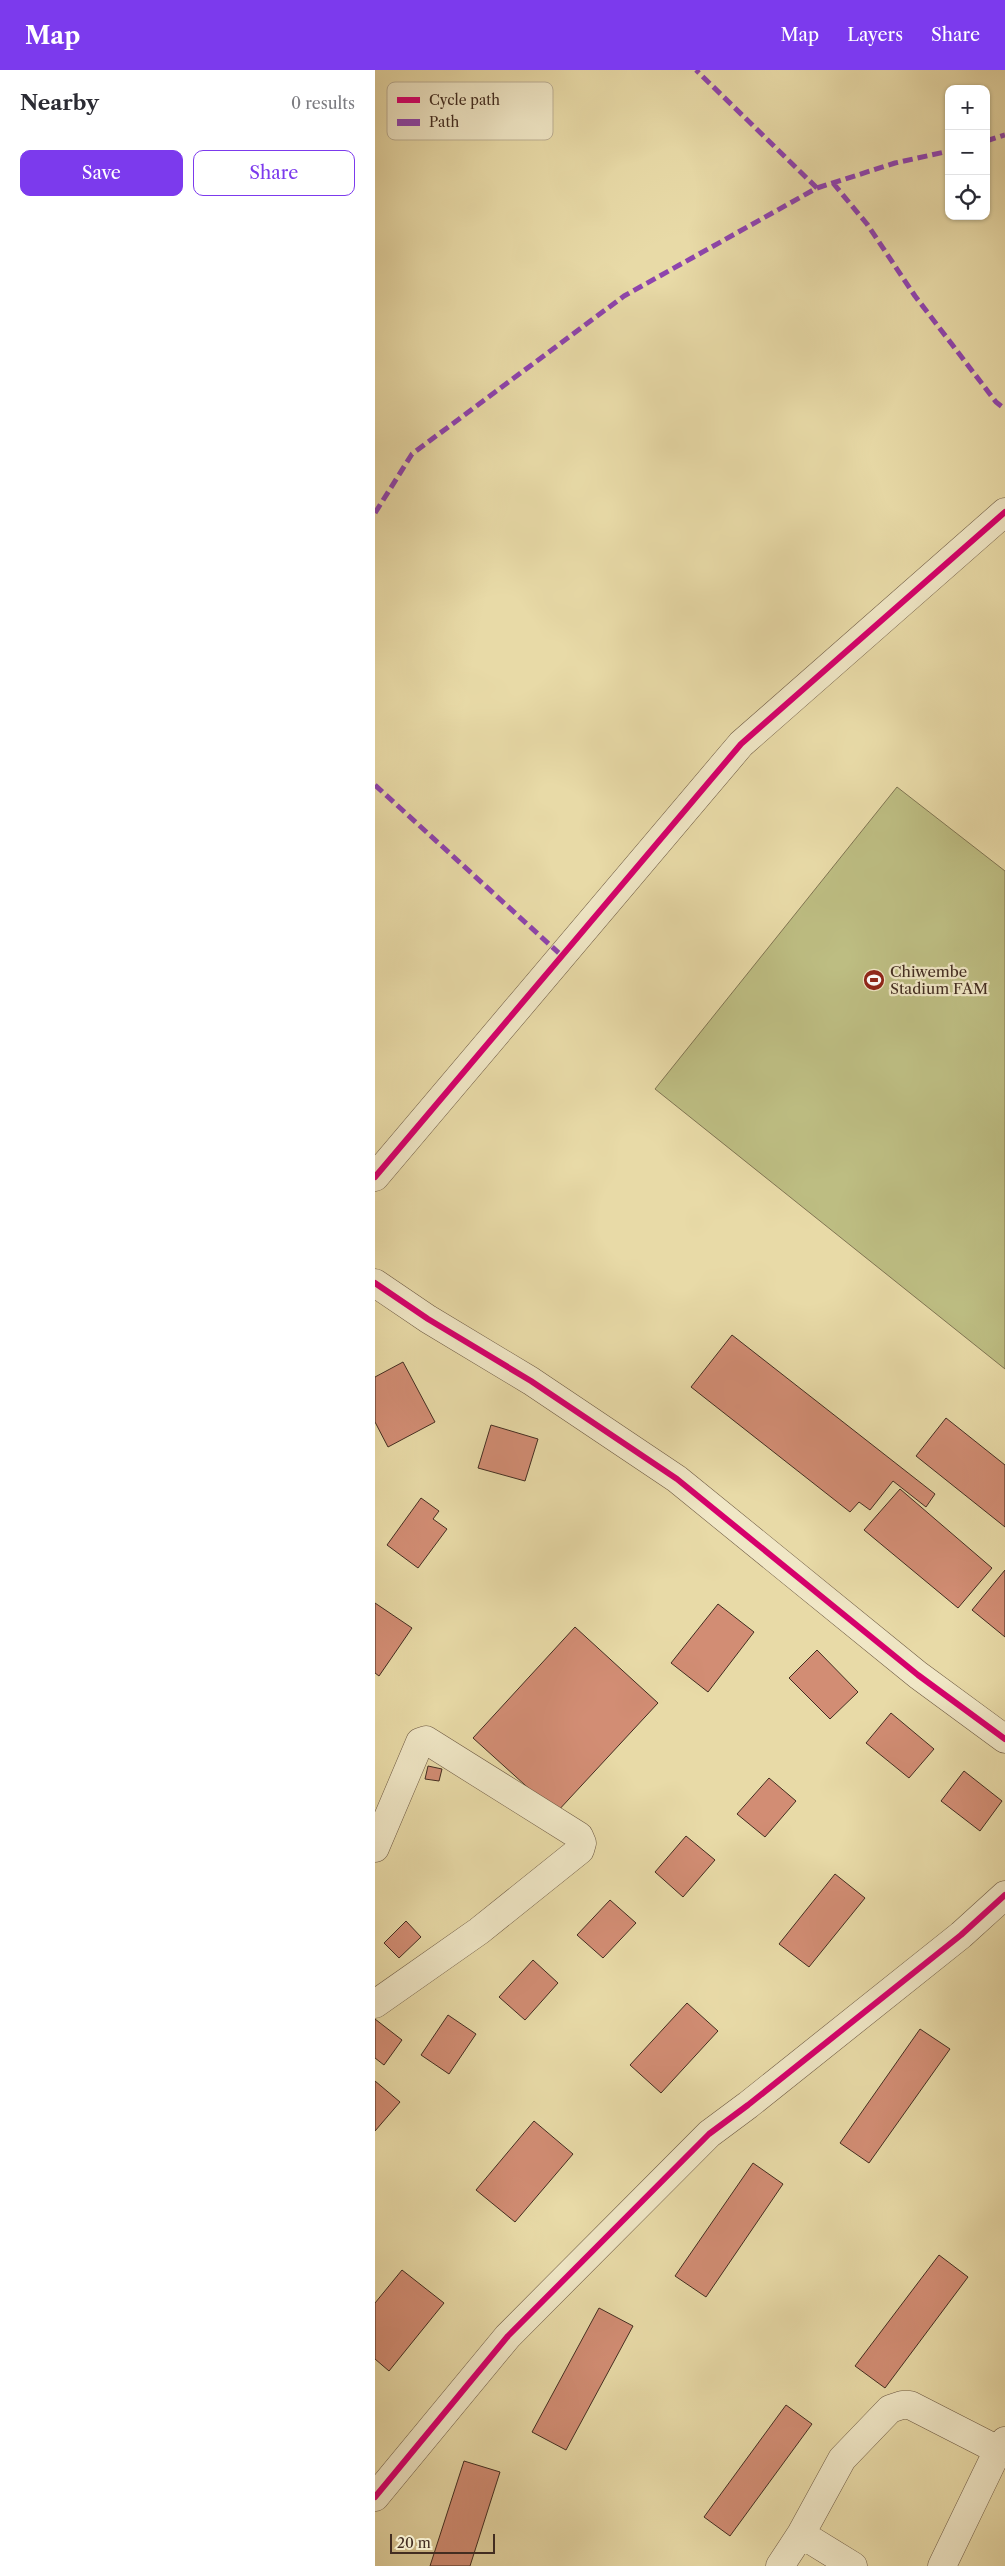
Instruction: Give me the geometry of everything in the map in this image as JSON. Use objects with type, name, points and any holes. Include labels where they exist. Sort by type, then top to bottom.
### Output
[{"type":"street","points":[[375,1177],[741,744],[1005,512]]},
{"type":"street","points":[[375,1283],[429,1319],[531,1381],[677,1479],[918,1674],[1005,1740]]},
{"type":"street","points":[[375,1848],[420,1742],[425,1740],[579,1836],[582,1843],[581,1850],[479,1931],[375,2004]]},
{"type":"street","points":[[375,2497],[508,2336],[709,2134],[749,2105],[961,1935],[1005,1894]]},
{"type":"street","points":[[780,2566],[801,2534],[842,2459],[895,2406],[909,2405],[1001,2446],[942,2566]]},
{"type":"street","points":[[801,2534],[853,2566]]},
{"type":"green space","name":"Chiwembe Stadium FAM","points":[[897,787],[1005,871],[1005,1369],[655,1089]]},
{"type":"building","points":[[732,1335],[935,1494],[926,1507],[893,1481],[870,1510],[859,1502],[850,1512],[691,1387]]},
{"type":"building","points":[[403,1362],[435,1422],[388,1447],[375,1422],[375,1377]]},
{"type":"building","points":[[946,1418],[1005,1465],[1005,1527],[916,1456]]},
{"type":"building","points":[[491,1425],[538,1439],[525,1481],[478,1468]]},
{"type":"building","points":[[900,1489],[992,1568],[958,1608],[864,1530]]},
{"type":"building","points":[[421,1498],[439,1511],[433,1519],[447,1529],[418,1568],[387,1545]]},
{"type":"building","points":[[1005,1570],[1005,1637],[972,1610]]},
{"type":"building","points":[[375,1603],[412,1628],[379,1676],[375,1673]]},
{"type":"building","points":[[718,1604],[754,1632],[708,1692],[671,1663]]},
{"type":"building","points":[[575,1627],[658,1703],[556,1813],[473,1738]]},
{"type":"building","points":[[817,1650],[858,1692],[830,1719],[789,1678]]},
{"type":"building","points":[[891,1713],[934,1749],[909,1778],[866,1743]]},
{"type":"building","points":[[428,1766],[442,1769],[439,1781],[425,1779]]},
{"type":"building","points":[[964,1771],[1002,1801],[980,1831],[941,1801]]},
{"type":"building","points":[[769,1778],[796,1801],[765,1837],[737,1814]]},
{"type":"building","points":[[686,1836],[715,1860],[683,1897],[655,1872]]},
{"type":"building","points":[[835,1874],[865,1898],[809,1967],[779,1944]]},
{"type":"building","points":[[610,1900],[636,1923],[603,1958],[577,1935]]},
{"type":"building","points":[[406,1921],[421,1937],[399,1958],[384,1943]]},
{"type":"building","points":[[533,1960],[558,1983],[525,2020],[499,1997]]},
{"type":"building","points":[[687,2003],[718,2031],[661,2093],[630,2065]]},
{"type":"building","points":[[448,2015],[476,2034],[449,2074],[421,2055]]},
{"type":"building","points":[[375,2019],[402,2040],[384,2065],[375,2058]]},
{"type":"building","points":[[920,2029],[950,2049],[869,2163],[840,2143]]},
{"type":"building","points":[[375,2081],[400,2102],[375,2131]]},
{"type":"building","points":[[534,2121],[573,2154],[515,2222],[476,2190]]},
{"type":"building","points":[[753,2163],[783,2184],[706,2297],[675,2276]]},
{"type":"building","points":[[939,2255],[968,2277],[885,2388],[855,2366]]},
{"type":"building","points":[[402,2270],[444,2303],[389,2371],[375,2359],[375,2303]]},
{"type":"building","points":[[599,2308],[633,2326],[566,2450],[532,2432]]},
{"type":"building","points":[[786,2405],[812,2424],[730,2536],[704,2517]]},
{"type":"building","points":[[464,2461],[500,2472],[470,2566],[430,2566]]},
{"type":"marked path","points":[[375,513],[412,454],[624,296],[817,188],[696,70]]},
{"type":"marked path","points":[[990,140],[1005,135]]},
{"type":"marked path","points":[[817,188],[895,163],[945,152]]},
{"type":"marked path","points":[[833,183],[867,224],[915,296],[996,402],[1005,409]]},
{"type":"marked path","points":[[375,785],[561,955]]},
{"type":"cycle path","points":[[375,1177],[741,744],[1005,512]]},
{"type":"cycle path","points":[[375,1283],[428,1319],[531,1381],[677,1479],[918,1675],[1005,1739]]},
{"type":"cycle path","points":[[375,2497],[508,2336],[709,2134],[961,1935],[1005,1895]]},
{"type":"place","name":"Chiwembe Stadium FAM","points":[[874,980]]}]
